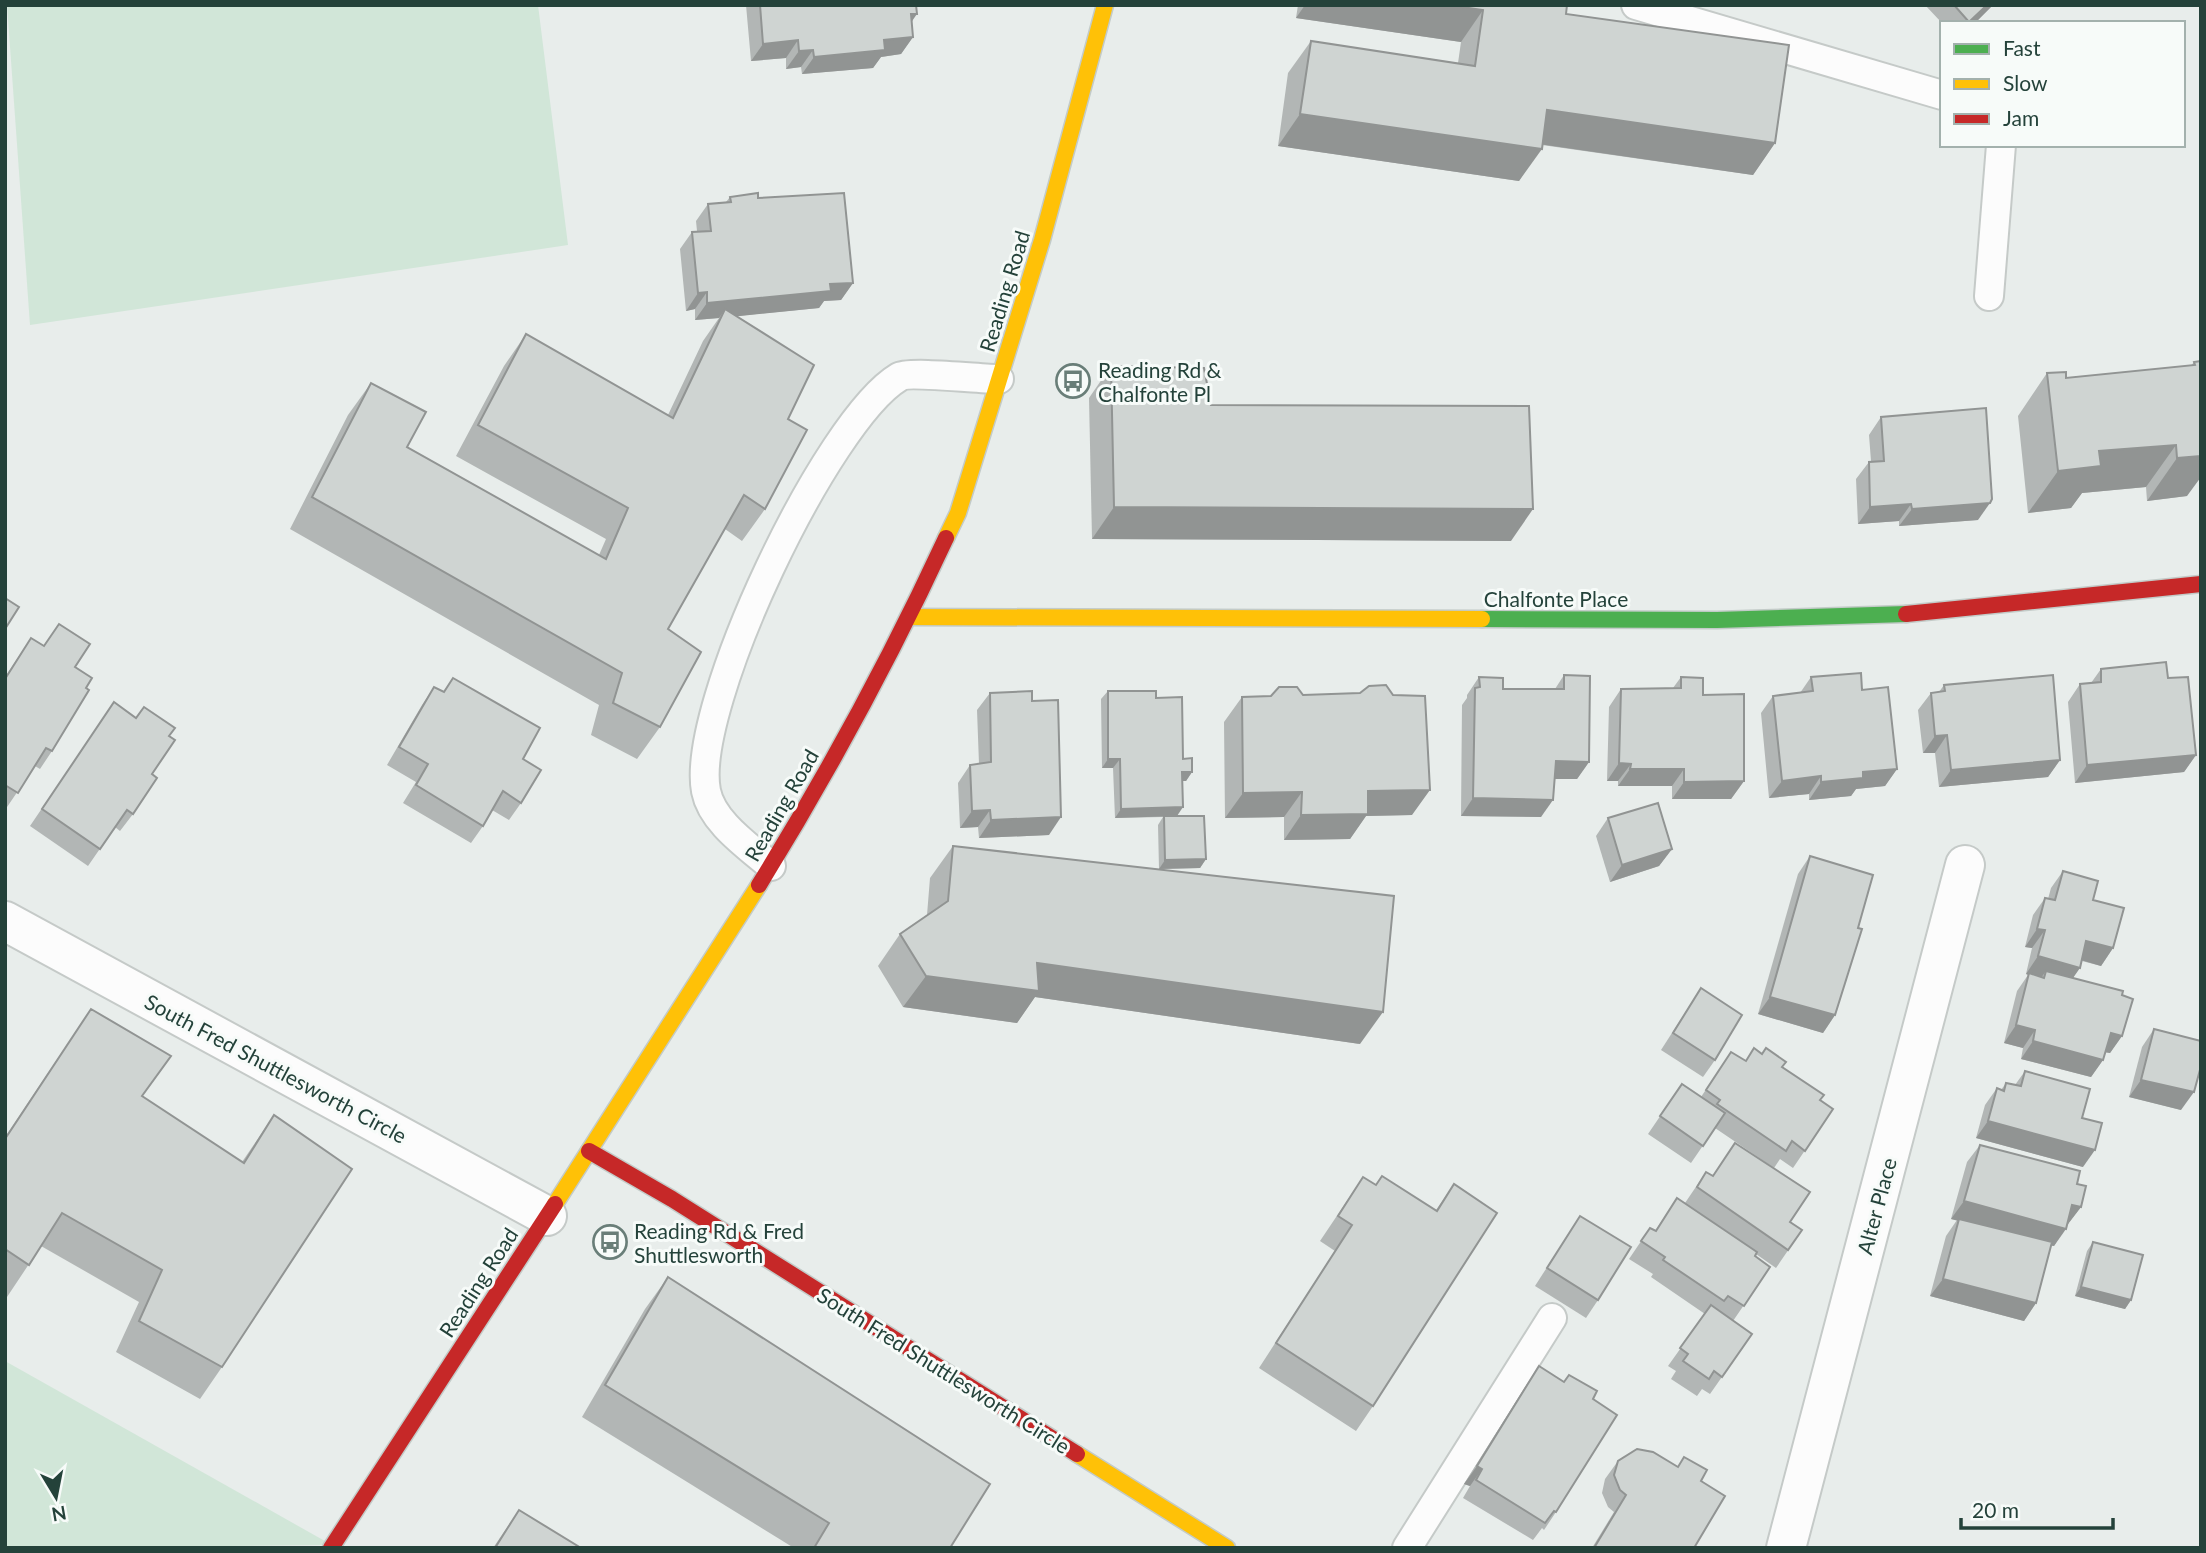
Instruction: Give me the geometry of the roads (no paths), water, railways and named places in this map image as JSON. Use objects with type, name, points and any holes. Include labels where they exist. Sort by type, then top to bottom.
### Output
[{"type":"street","name":"Reading Road","points":[[331,1548],[771,866],[910,617],[958,513],[1042,240],[1105,5]]},
{"type":"street","name":"Chalfonte Place","points":[[910,617],[1717,620],[1911,614],[2201,584]]},
{"type":"street","name":"Alter Place","points":[[1786,1548],[1965,865]]},
{"type":"street","name":"South Fred Shuttlesworth Circle","points":[[5,920],[547,1216]]},
{"type":"street","name":"South Fred Shuttlesworth Circle","points":[[589,1151],[684,1206],[1227,1548]]},
{"type":"lane","points":[[1636,5],[1940,94]]},
{"type":"lane","points":[[1989,296],[2001,147]]},
{"type":"lane","points":[[771,866],[723,823],[706,792],[705,753],[733,649],[813,483],[876,394],[902,375],[999,379]]},
{"type":"lane","points":[[1407,1548],[1552,1318]]},
{"type":"place","name":"Reading Rd & Chalfonte Pl","points":[[1073,381]]},
{"type":"place","name":"Reading Rd & Fred Shuttlesworth","points":[[610,1242]]}]
